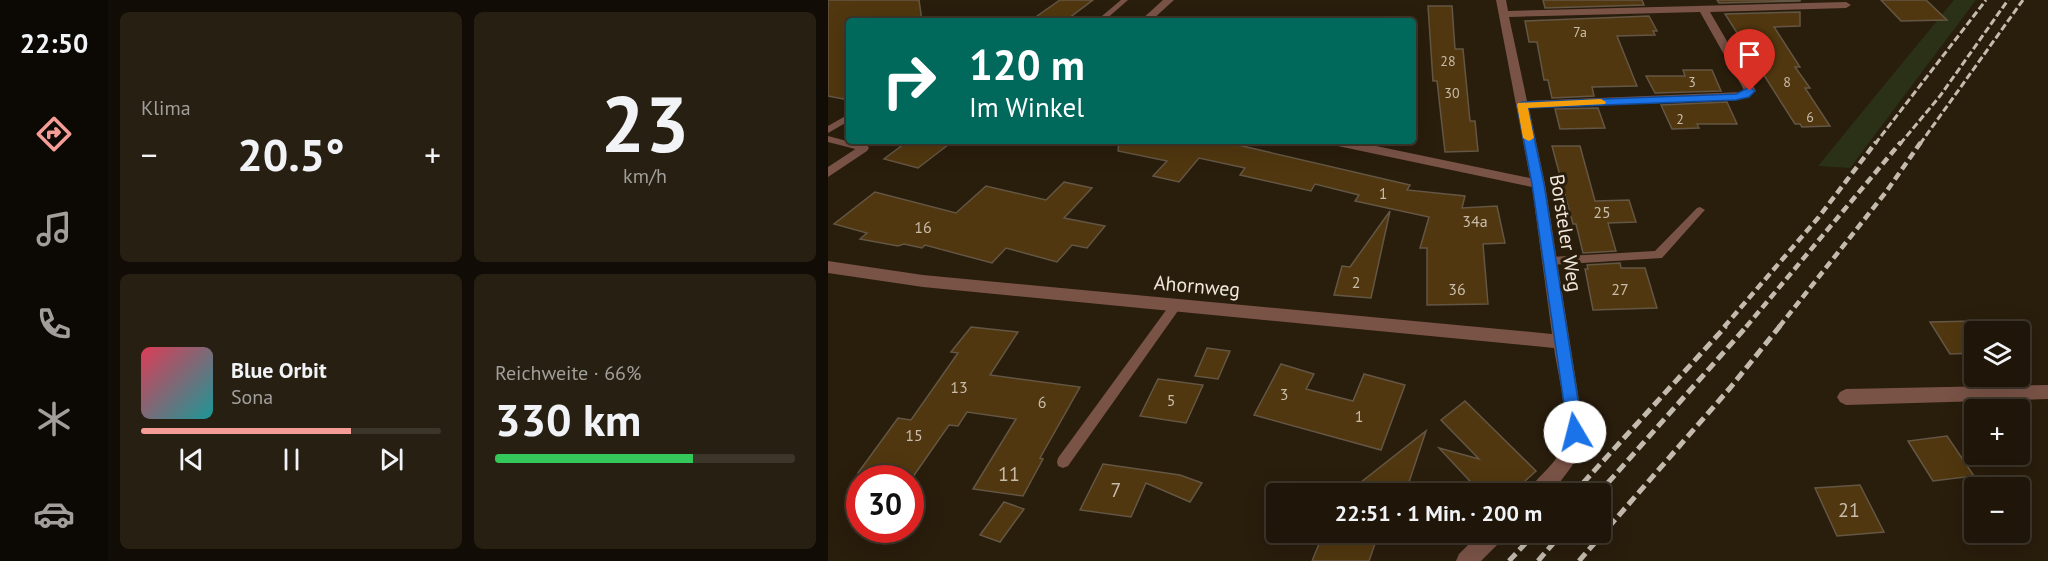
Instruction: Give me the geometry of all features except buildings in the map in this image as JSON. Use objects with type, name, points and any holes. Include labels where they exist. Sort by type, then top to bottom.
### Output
[{"type":"street","points":[[1148,18],[1169,0]]},
{"type":"street","name":"Borsteler Weg","points":[[1501,0],[1538,184],[1575,432],[1570,454],[1560,471],[1548,483]]},
{"type":"street","points":[[1504,14],[1845,5]]},
{"type":"street","points":[[1522,105],[1745,95],[1750,91],[1704,10]]},
{"type":"street","points":[[1347,144],[1538,184]]},
{"type":"street","points":[[828,173],[863,148]]},
{"type":"street","name":"Ahornweg","points":[[828,267],[923,281],[1562,342]]},
{"type":"street","points":[[1846,396],[2048,392]]},
{"type":"street","points":[[1466,561],[1485,543]]},
{"type":"lane","points":[[1104,18],[1125,0]]},
{"type":"lane","points":[[828,130],[846,119]]},
{"type":"lane","points":[[828,139],[846,144]]},
{"type":"lane","points":[[847,144],[863,148]]},
{"type":"lane","points":[[1550,261],[1658,255],[1700,210]]},
{"type":"lane","points":[[1064,462],[1176,305]]},
{"type":"green space","points":[[1954,0],[1976,0],[1850,168],[1818,166]]},
{"type":"railway","points":[[1875,144],[1986,0]]},
{"type":"railway","points":[[1900,144],[1940,96],[2008,0]]},
{"type":"railway","points":[[1920,144],[2023,0]]},
{"type":"railway","points":[[1724,327],[1818,218],[1876,142]]},
{"type":"railway","points":[[1746,327],[1901,142]]},
{"type":"railway","points":[[1779,327],[1886,192],[1921,142]]},
{"type":"railway","points":[[1583,483],[1726,326]]},
{"type":"railway","points":[[1608,483],[1747,326]]},
{"type":"railway","points":[[1579,561],[1730,388],[1780,326]]},
{"type":"railway","points":[[1509,561],[1526,543]]},
{"type":"railway","points":[[1538,561],[1554,543]]},
{"type":"slow traffic","points":[[1529,138],[1522,105],[1601,102]]},
{"type":"route","points":[[1575,432],[1538,184],[1522,105],[1736,97],[1750,91]]}]
